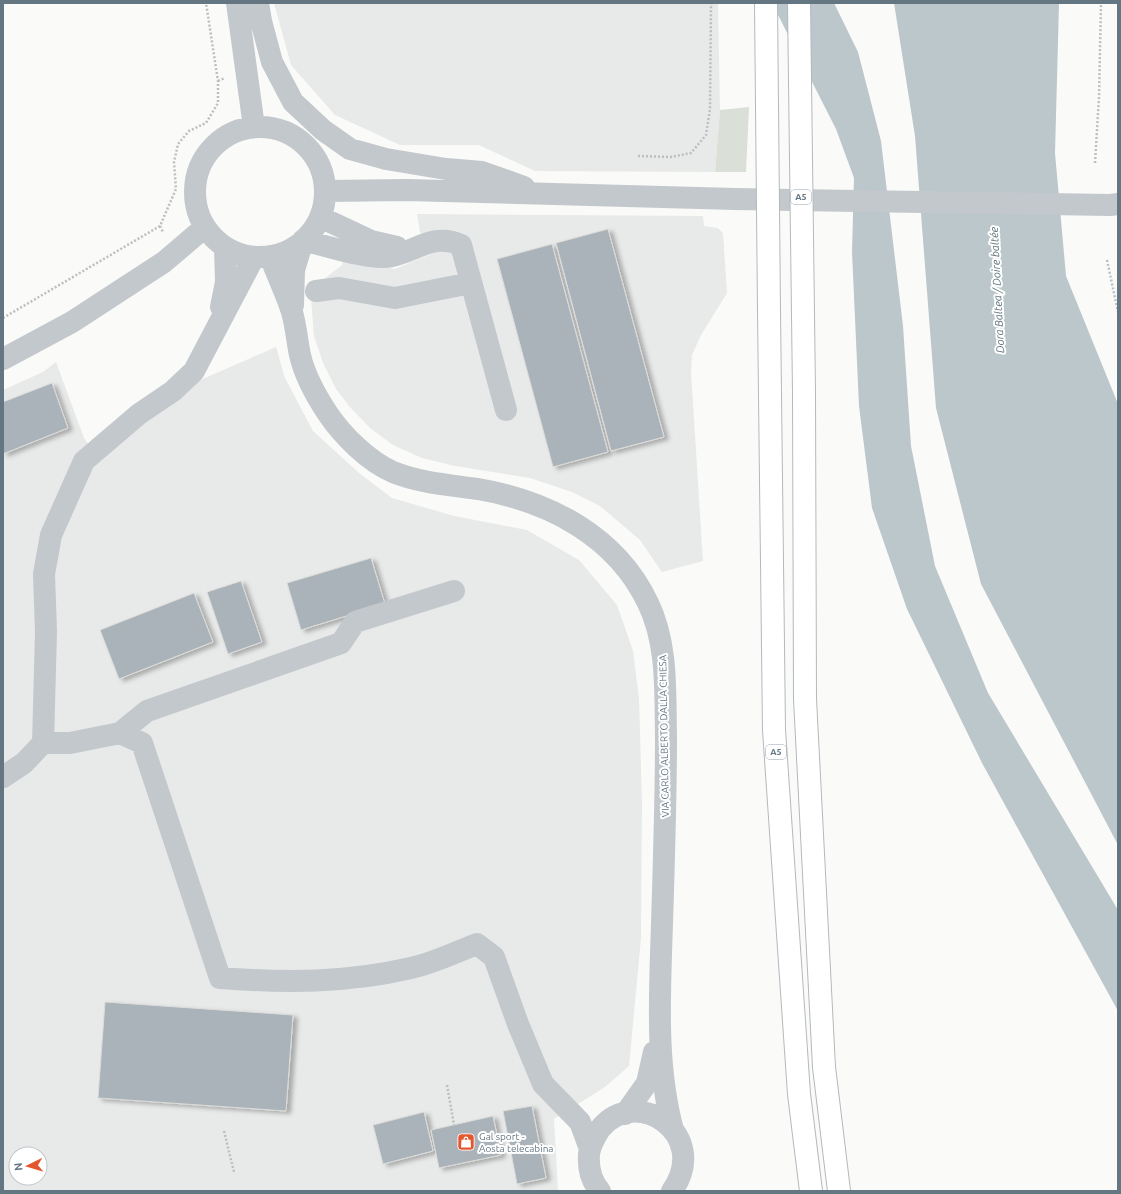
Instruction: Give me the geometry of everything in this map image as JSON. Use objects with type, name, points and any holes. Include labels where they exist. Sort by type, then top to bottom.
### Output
[{"type":"highway","name":"A5","points":[[766,3],[768,311],[774,730],[799,1094],[811,1191]]},
{"type":"highway","name":"A5","points":[[799,3],[804,392],[805,699],[824,1067],[840,1191]]},
{"type":"street","points":[[237,3],[254,126]]},
{"type":"street","points":[[258,3],[261,21],[272,62],[293,102],[323,130],[350,149],[386,159],[446,169],[482,172],[544,194]]},
{"type":"street","points":[[254,126],[269,127],[284,131],[298,138],[309,149],[318,162],[323,176],[325,191],[324,204],[320,217],[315,227],[303,240],[288,251],[262,257],[239,254],[225,247],[214,238],[205,227],[199,214],[195,199],[195,184],[205,156],[214,145],[226,136],[239,130],[254,126]]},
{"type":"street","points":[[325,191],[407,190],[735,199],[1110,205]]},
{"type":"street","points":[[320,217],[372,241],[391,247],[415,248]]},
{"type":"street","points":[[3,358],[72,322],[164,262],[175,251],[205,227]]},
{"type":"street","points":[[303,240],[385,257],[415,248],[428,242],[450,240],[461,245],[506,410]]},
{"type":"street","name":"VIA CARLO ALBERTO DALLA CHIESA","points":[[303,240],[294,270],[292,314],[301,358],[310,384],[329,416],[367,455],[391,471],[429,483],[481,490],[530,501],[567,518],[600,541],[628,570],[649,604],[662,643],[665,688],[666,779],[659,1007],[655,1051],[648,1083],[619,1116],[603,1126],[595,1136],[590,1149]]},
{"type":"street","points":[[217,330],[226,282],[225,247]]},
{"type":"street","points":[[3,777],[24,763],[44,743],[46,639],[44,574],[51,535],[84,461],[139,414],[173,391],[194,371],[217,330],[262,257]]},
{"type":"street","name":"VIA CARLO ALBERTO DALLA CHIESA","points":[[262,257],[292,314]]},
{"type":"street","points":[[316,291],[339,288],[395,298],[471,283]]},
{"type":"street","points":[[44,743],[70,743],[120,733],[147,712],[341,644],[355,622],[454,591]]},
{"type":"street","points":[[120,733],[142,743],[220,978],[267,982],[333,981],[413,968],[478,944],[494,957],[520,1032],[542,1084],[580,1122],[590,1149],[589,1162],[591,1186]]},
{"type":"street","name":"VIA CARLO ALBERTO DALLA CHIESA","points":[[659,1007],[662,1071],[666,1104],[673,1130]]},
{"type":"street","points":[[568,1109],[619,1116],[638,1112],[651,1114],[663,1120],[673,1130],[680,1141],[684,1154],[678,1187]]},
{"type":"path","points":[[3,318],[160,226],[176,189],[174,162],[178,144],[189,131],[206,123],[218,103],[218,81],[206,3]]},
{"type":"path","points":[[638,156],[671,156],[691,152],[706,135],[710,109],[710,3]]},
{"type":"path","points":[[1095,163],[1099,97],[1099,19],[1101,3]]},
{"type":"path","points":[[218,81],[246,71]]},
{"type":"path","points":[[160,226],[175,251]]},
{"type":"path","points":[[1107,260],[1118,312]]},
{"type":"path","points":[[447,1085],[454,1124]]},
{"type":"path","points":[[224,1131],[234,1172]]},
{"type":"shaded area","points":[[274,3],[718,3],[720,110],[715,172],[535,171],[479,145],[400,145],[335,115],[291,65]]},
{"type":"shaded area","points":[[749,107],[746,172],[715,172],[720,110]]},
{"type":"shaded area","points":[[417,214],[703,216],[704,226],[718,228],[723,233],[727,293],[701,335],[692,355],[691,372],[703,561],[662,572],[640,540],[600,506],[572,492],[530,478],[455,466],[422,458],[393,445],[370,428],[349,406],[336,389],[323,363],[314,336],[310,285],[319,283],[342,265],[344,257],[395,269],[431,254],[420,232]]},
{"type":"shaded area","points":[[276,347],[285,378],[313,431],[359,473],[392,498],[454,516],[527,530],[579,560],[617,605],[633,651],[639,698],[642,803],[641,938],[629,1066],[605,1087],[554,1119],[558,1191],[3,1191],[3,390],[43,372],[56,362],[84,438],[101,461],[141,423],[198,381]]},
{"type":"water","points":[[772,3],[834,3],[858,52],[881,141],[903,326],[911,446],[935,566],[988,693],[1118,910],[1118,1011],[982,763],[907,609],[872,508],[859,406],[852,252],[854,178],[836,129]]},
{"type":"water","name":"Dora Baltea / Doire baltée","points":[[894,3],[1059,3],[1055,153],[1066,276],[1118,404],[1118,845],[981,584],[936,408],[915,136]]},
{"type":"building","points":[[608,229],[664,437],[611,451],[556,243]]},
{"type":"building","points":[[552,244],[608,452],[553,467],[497,259]]},
{"type":"building","points":[[52,383],[68,428],[3,454],[3,402]]},
{"type":"building","points":[[371,558],[385,604],[301,630],[287,583]]},
{"type":"building","points":[[241,581],[262,642],[228,654],[207,592]]},
{"type":"building","points":[[194,593],[213,642],[119,679],[100,630]]},
{"type":"building","points":[[105,1002],[293,1015],[286,1111],[98,1098]]},
{"type":"building","points":[[532,1106],[546,1178],[517,1184],[503,1111]]},
{"type":"building","points":[[424,1112],[433,1151],[383,1164],[373,1125]]},
{"type":"building","name":"Gal sport - Aosta telecabina","points":[[493,1116],[501,1155],[439,1168],[431,1130]]},
{"type":"place","name":"Gal sport - Aosta telecabina","points":[[466,1142]]}]
